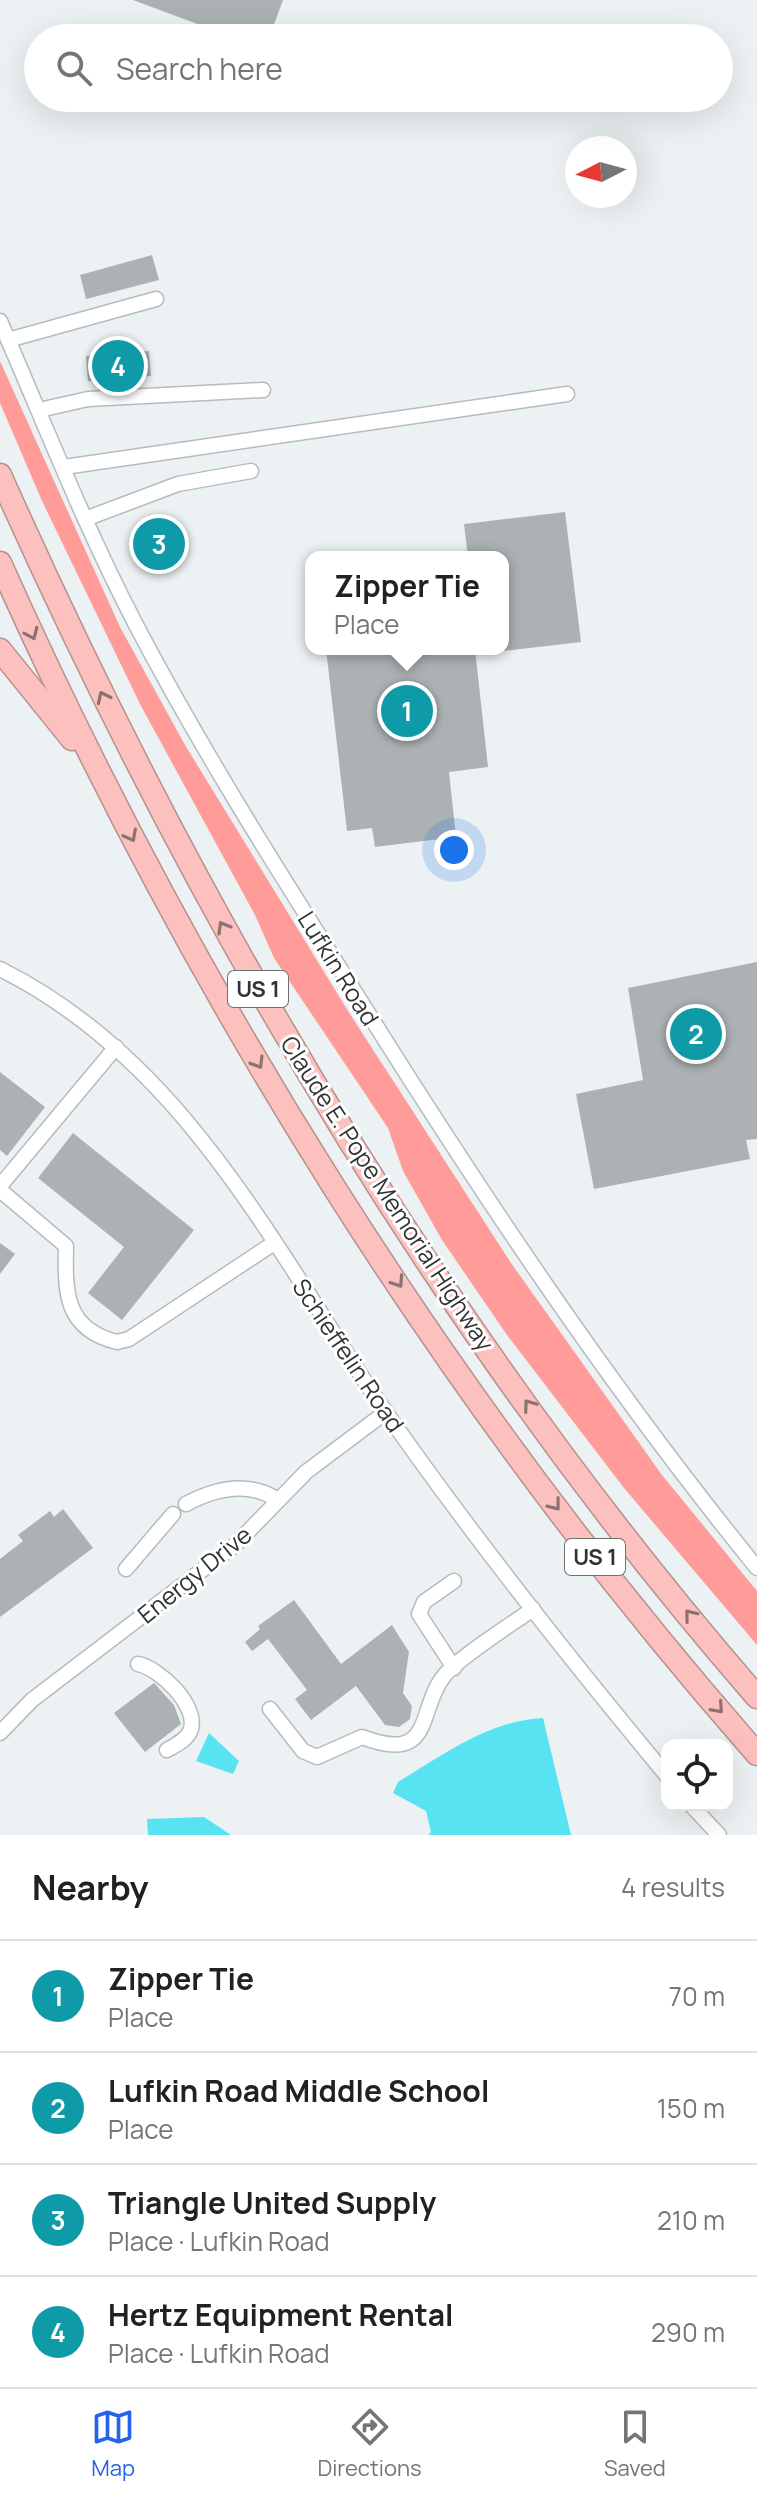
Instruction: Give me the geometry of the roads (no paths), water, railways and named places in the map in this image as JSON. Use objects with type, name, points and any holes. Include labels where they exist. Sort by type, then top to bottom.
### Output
[{"type":"highway","name":"Claude E. Pope Memorial Highway","points":[[0,475],[121,734],[180,848],[349,1141],[495,1359],[566,1456],[757,1697]]},
{"type":"highway","name":"Claude E. Pope Memorial Highway","points":[[0,563],[95,767],[222,1001],[359,1226],[546,1493],[683,1667],[757,1754]]},
{"type":"highway","points":[[0,650],[95,767]]},
{"type":"street","points":[[8,340],[156,299]]},
{"type":"street","name":"Lufkin Road","points":[[0,321],[85,519],[133,620],[234,801],[411,1083],[598,1362],[688,1483],[757,1568]]},
{"type":"street","points":[[39,410],[88,399],[263,390]]},
{"type":"street","points":[[64,467],[567,394]]},
{"type":"street","points":[[85,519],[178,484],[251,471]]},
{"type":"street","name":"Schieffelin Road","points":[[0,969],[34,986],[116,1047],[164,1091],[215,1154],[386,1412],[533,1609],[661,1769]]},
{"type":"street","points":[[116,1047],[0,1188],[66,1246],[65,1291],[77,1321],[117,1342],[129,1339],[274,1243]]},
{"type":"street","name":"Energy Drive","points":[[0,1733],[32,1700],[235,1545],[306,1472],[386,1412]]},
{"type":"street","points":[[186,1504],[224,1489],[265,1492],[278,1500]]},
{"type":"street","points":[[126,1569],[173,1514]]},
{"type":"street","points":[[454,1581],[424,1602],[419,1614],[454,1668]]},
{"type":"street","points":[[270,1709],[303,1751],[317,1757],[362,1737],[380,1744],[398,1743],[424,1727],[434,1694],[444,1675],[533,1609]]},
{"type":"street","points":[[138,1664],[152,1667],[166,1677],[190,1715],[192,1727],[187,1737],[167,1750]]},
{"type":"street","points":[[697,1811],[719,1835]]},
{"type":"water","points":[[543,1718],[571,1835],[428,1835],[431,1832],[426,1811],[393,1793],[398,1782],[486,1732],[523,1720]]},
{"type":"water","points":[[209,1733],[239,1761],[233,1774],[196,1761]]},
{"type":"water","points":[[204,1817],[231,1835],[148,1835],[147,1819]]},
{"type":"place","name":"Hertz Equipment Rental","points":[[118,366]]},
{"type":"place","name":"Triangle United Supply","points":[[159,544]]},
{"type":"place","name":"Zipper Tie","points":[[407,711]]},
{"type":"place","name":"Lufkin Road Middle School","points":[[696,1034]]}]
